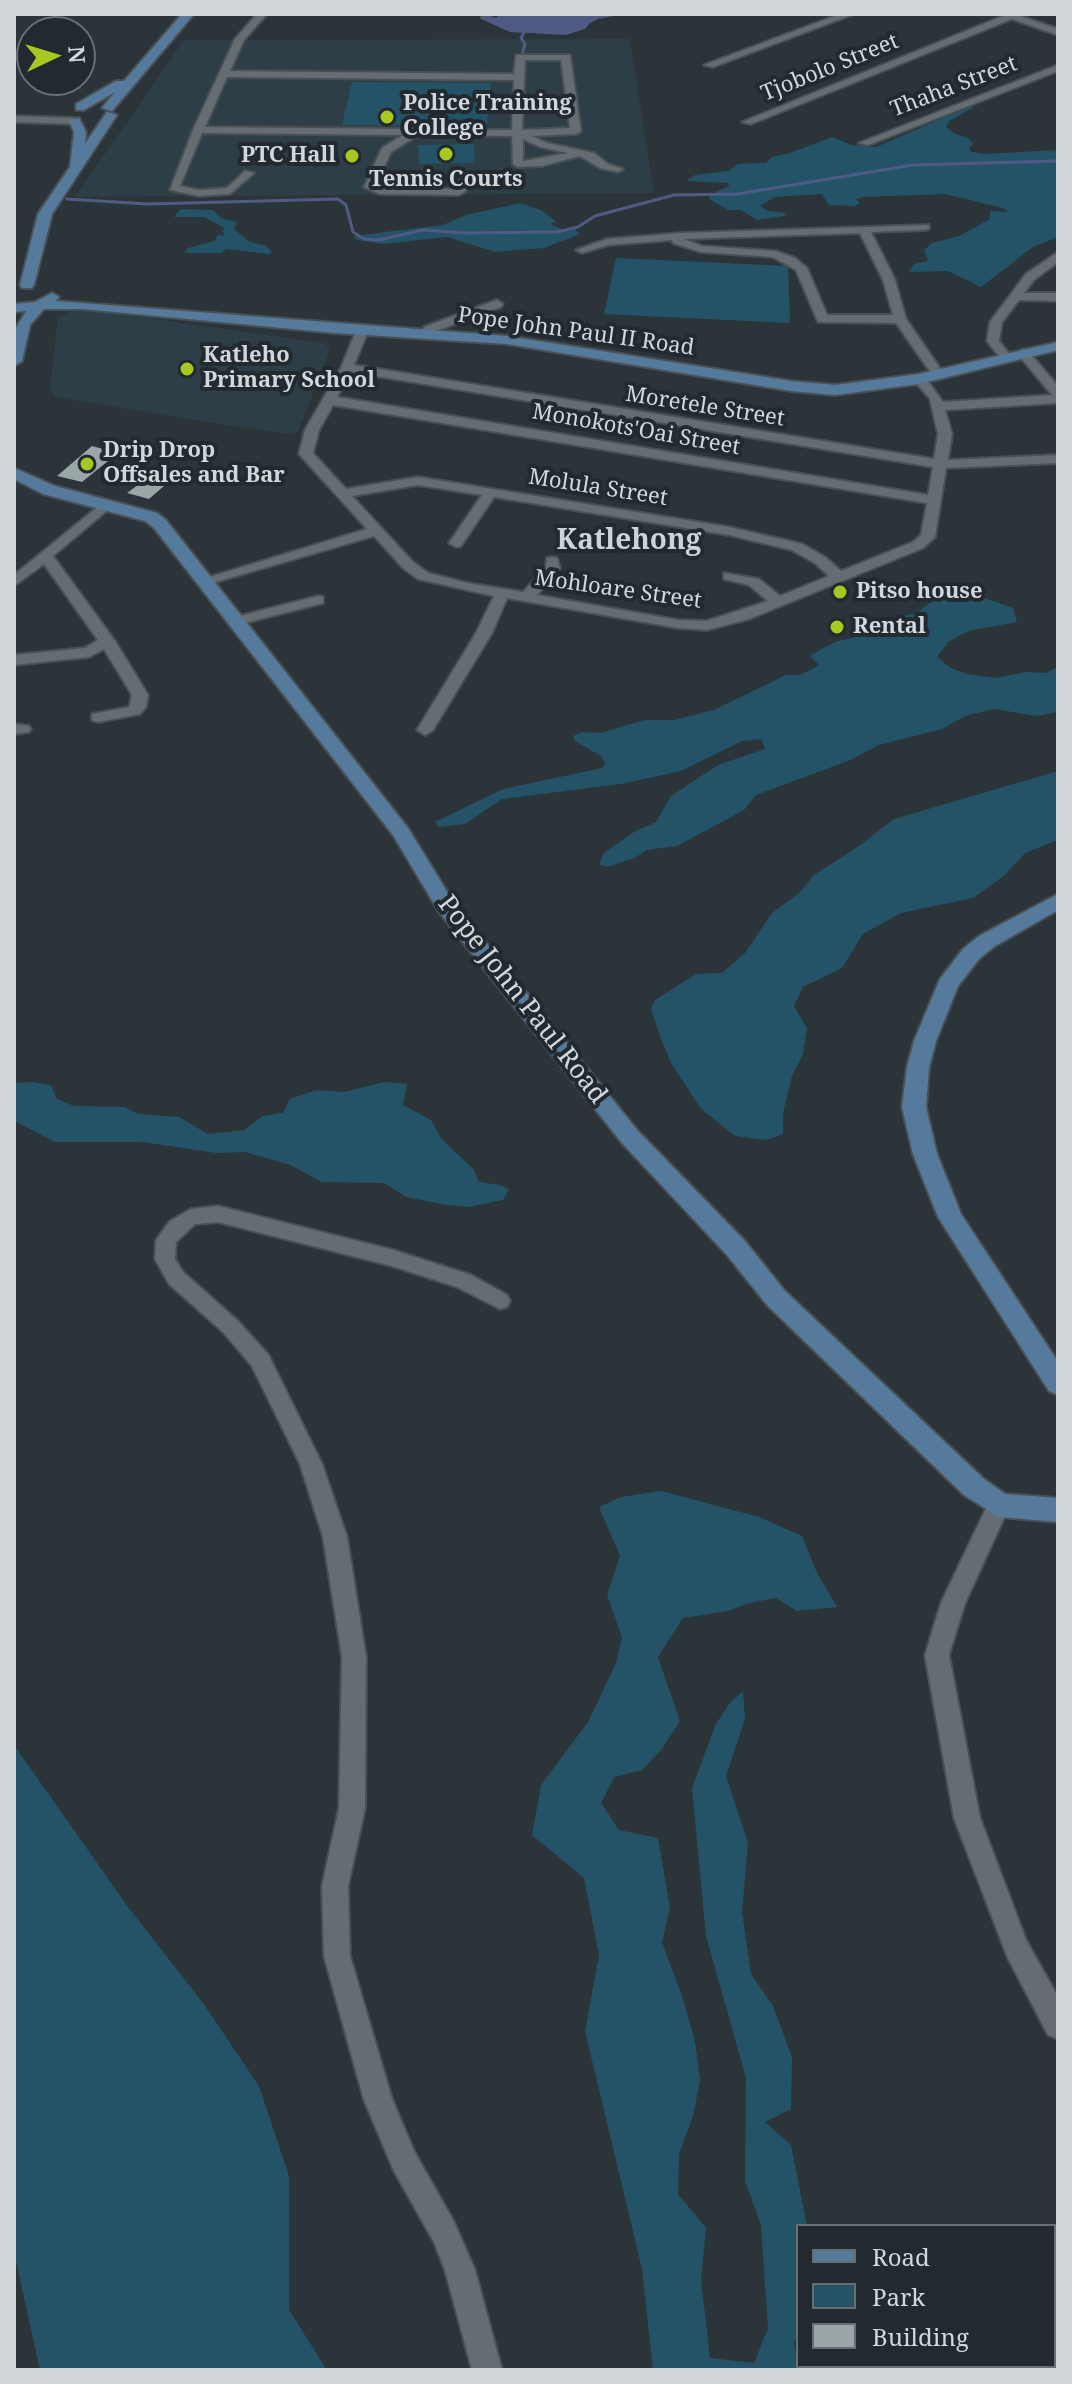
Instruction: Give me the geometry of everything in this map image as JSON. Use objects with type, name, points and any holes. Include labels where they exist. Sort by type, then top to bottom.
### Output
[{"type":"main road","points":[[46,299],[21,287],[35,259],[45,214],[72,176],[110,111],[188,14]]},
{"type":"main road","points":[[75,115],[115,88],[163,46]]},
{"type":"main road","points":[[75,115],[96,122],[110,111]]},
{"type":"main road","points":[[72,176],[79,129],[75,115]]},
{"type":"main road","points":[[35,259],[46,299]]},
{"type":"main road","points":[[14,361],[23,324],[21,315],[14,308],[46,299]]},
{"type":"main road","points":[[23,324],[46,299]]},
{"type":"main road","name":"Pope John Paul II Road","points":[[46,299],[362,331],[507,340],[817,389],[848,389],[919,379],[1058,346]]},
{"type":"main road","name":"Pope John Paul Road","points":[[14,474],[49,490],[151,517],[173,537],[401,832],[446,907],[630,1137],[736,1248],[776,1298],[974,1487],[999,1505]]},
{"type":"main road","points":[[1058,901],[987,941],[971,954],[948,984],[925,1041],[918,1067],[914,1107],[925,1154],[950,1217],[1058,1384]]},
{"type":"main road","points":[[999,1505],[1058,1510]]},
{"type":"street","points":[[249,173],[230,191],[199,193],[174,188],[240,39],[262,14]]},
{"type":"street","points":[[709,65],[849,14]]},
{"type":"street","points":[[1011,15],[1058,32]]},
{"type":"street","name":"Tjobolo Street","points":[[747,122],[1011,15]]},
{"type":"street","points":[[520,57],[566,57],[579,153],[567,159],[518,164],[520,57]]},
{"type":"street","name":"Thaha Street","points":[[864,143],[1058,68]]},
{"type":"street","points":[[225,74],[519,77]]},
{"type":"street","points":[[14,117],[75,115]]},
{"type":"street","points":[[57,122],[75,115]]},
{"type":"street","points":[[14,117],[57,122],[69,127],[78,144]]},
{"type":"street","points":[[198,130],[576,131]]},
{"type":"street","points":[[416,132],[386,150],[370,187],[379,191],[459,192],[464,179]]},
{"type":"street","points":[[517,133],[544,145],[595,157],[604,166],[618,169]]},
{"type":"street","points":[[408,192],[410,178]]},
{"type":"street","points":[[582,250],[607,242],[925,227]]},
{"type":"street","points":[[864,229],[889,280],[900,319],[938,374]]},
{"type":"street","points":[[775,254],[776,243],[783,232]]},
{"type":"street","points":[[613,254],[679,239],[701,249],[775,254],[801,268],[822,319],[900,319]]},
{"type":"street","points":[[1006,357],[992,336],[996,322],[1030,277],[1058,256]]},
{"type":"street","points":[[1014,296],[1058,297]]},
{"type":"street","points":[[425,335],[428,330],[497,304]]},
{"type":"street","name":"Mohloare Street","points":[[362,331],[347,368],[308,439],[306,454],[375,531],[423,576],[525,599],[652,620],[707,626],[744,616],[918,545],[928,537],[936,500],[945,434],[939,406]]},
{"type":"street","points":[[1023,353],[1058,397]]},
{"type":"street","name":"Moretele Street","points":[[347,368],[940,464],[1058,459]]},
{"type":"street","points":[[919,379],[939,406],[1058,397]]},
{"type":"street","name":"Monokots'Oai Street","points":[[329,400],[936,500]]},
{"type":"street","name":"Molula Street","points":[[342,494],[418,481],[729,531],[797,547],[820,560],[838,577]]},
{"type":"street","points":[[456,543],[490,493]]},
{"type":"street","points":[[14,582],[105,505]]},
{"type":"street","points":[[207,580],[375,531]]},
{"type":"street","points":[[45,555],[107,641],[140,695],[134,711],[98,717]]},
{"type":"street","points":[[525,599],[553,568],[552,561]]},
{"type":"street","points":[[729,576],[754,582],[778,602]]},
{"type":"street","points":[[425,730],[484,633],[502,594]]},
{"type":"street","points":[[237,621],[318,600]]},
{"type":"street","points":[[14,660],[89,652],[107,641]]},
{"type":"street","points":[[487,2370],[460,2270],[404,2161],[366,2069],[337,1956],[335,1886],[352,1808],[354,1657],[335,1537],[311,1464],[260,1360],[230,1326],[176,1278],[165,1259],[166,1240],[177,1226],[191,1217],[218,1214],[403,1261],[464,1281],[500,1301]]},
{"type":"street","points":[[999,1505],[953,1603],[937,1655],[967,1818],[1016,1947],[1058,2025]]},
{"type":"shaded area","points":[[484,14],[496,18],[500,14],[619,15],[598,19],[585,29],[566,35],[510,32],[479,18]]},
{"type":"shaded area","name":"Police Training College","points":[[630,39],[654,193],[75,197],[184,40]]},
{"type":"shaded area","name":"Katleho Primary School","points":[[78,308],[324,343],[330,349],[298,432],[287,434],[54,397],[50,388],[58,317]]},
{"type":"green space","points":[[352,82],[491,83],[487,126],[342,125]]},
{"type":"green space","points":[[974,107],[949,121],[946,127],[968,138],[973,144],[969,148],[971,152],[1058,150],[1058,237],[1033,247],[981,287],[948,271],[909,272],[914,264],[928,261],[924,250],[932,243],[959,236],[990,219],[990,211],[1009,212],[1003,208],[945,194],[863,197],[856,199],[860,203],[855,206],[829,205],[822,194],[775,197],[760,206],[768,211],[786,213],[784,216],[757,220],[741,210],[728,210],[709,199],[710,195],[729,186],[728,183],[686,181],[695,175],[728,171],[738,164],[766,163],[772,157],[832,137],[851,145],[876,147]]},
{"type":"green space","name":"Tennis Courts","points":[[474,144],[475,163],[419,164],[418,145]]},
{"type":"green space","points":[[520,203],[541,210],[556,221],[550,224],[563,230],[574,229],[580,234],[544,248],[495,252],[447,237],[383,244],[357,240],[353,236],[443,225],[466,215]]},
{"type":"green space","points":[[181,209],[213,210],[221,218],[237,222],[234,229],[250,242],[266,246],[272,252],[226,249],[221,253],[184,253],[188,248],[214,241],[219,234],[225,236],[222,231],[225,228],[204,217],[174,217]]},
{"type":"green space","points":[[616,258],[788,266],[790,323],[604,314]]},
{"type":"green space","points":[[976,595],[1013,608],[1017,622],[968,631],[948,642],[937,657],[951,668],[967,674],[995,678],[1026,672],[1046,673],[1058,667],[1058,712],[1037,716],[994,709],[965,716],[942,729],[879,745],[848,761],[756,795],[744,810],[677,846],[646,850],[635,858],[607,867],[599,864],[604,853],[634,832],[656,822],[671,796],[718,765],[765,749],[762,739],[742,741],[681,771],[621,784],[502,799],[465,824],[439,827],[435,822],[503,789],[602,768],[605,763],[601,756],[575,741],[573,736],[582,732],[600,733],[644,720],[675,720],[716,709],[786,675],[800,675],[810,670],[819,665],[810,656],[823,648],[866,635],[889,619],[917,613],[938,596]]},
{"type":"green space","points":[[1058,771],[1058,840],[1025,853],[1005,875],[973,898],[901,913],[863,934],[842,968],[803,987],[794,1006],[807,1028],[803,1054],[792,1076],[783,1113],[783,1134],[766,1140],[735,1136],[701,1109],[671,1063],[651,1009],[655,1000],[696,974],[722,973],[745,953],[772,913],[799,893],[814,875],[894,819]]},
{"type":"green space","points":[[384,1082],[407,1084],[403,1105],[431,1120],[441,1138],[474,1170],[479,1182],[509,1189],[503,1200],[468,1207],[447,1205],[406,1197],[384,1183],[322,1182],[290,1165],[245,1152],[217,1153],[142,1142],[55,1142],[14,1121],[14,1083],[51,1085],[57,1099],[74,1106],[124,1107],[138,1114],[179,1117],[208,1134],[244,1130],[263,1116],[283,1113],[290,1099],[316,1090],[344,1092]]},
{"type":"green space","points":[[661,1491],[759,1517],[802,1536],[817,1573],[837,1607],[797,1611],[776,1598],[728,1611],[683,1618],[658,1657],[680,1721],[661,1750],[642,1770],[614,1777],[601,1803],[619,1830],[658,1838],[670,1908],[662,1942],[695,2041],[700,2080],[693,2116],[679,2154],[678,2194],[706,2228],[701,2279],[710,2358],[754,2363],[768,2328],[761,2225],[745,2181],[746,2078],[706,1936],[692,1788],[716,1724],[729,1704],[743,1691],[745,1719],[726,1776],[748,1843],[742,1912],[751,1974],[773,2006],[792,2057],[791,2109],[765,2122],[791,2145],[807,2224],[796,2224],[794,2343],[796,2368],[804,2370],[653,2370],[642,2269],[585,2031],[599,1955],[584,1878],[532,1835],[541,1785],[588,1722],[616,1663],[622,1637],[607,1595],[620,1556],[599,1507],[621,1497]]},
{"type":"green space","points":[[14,1745],[128,1907],[203,2003],[259,2086],[289,2176],[289,2310],[327,2370],[40,2370],[14,2252]]},
{"type":"building","name":"Drip Drop Offsales and Bar","points":[[92,446],[118,453],[82,482],[57,476]]},
{"type":"building","points":[[162,467],[180,472],[149,499],[127,493]]},
{"type":"waterway","points":[[522,55],[525,44],[521,38],[527,27]]},
{"type":"waterway","points":[[67,199],[148,204],[338,199],[346,205],[353,232],[364,239],[379,240],[423,230],[463,233],[557,232],[578,227],[595,216],[674,195],[738,194],[913,165],[1058,161]]},
{"type":"place","name":"Police Training College","points":[[387,117]]},
{"type":"place","name":"Tennis Courts","points":[[446,154]]},
{"type":"place","name":"PTC Hall","points":[[352,156]]},
{"type":"place","name":"Katleho Primary School","points":[[187,369]]},
{"type":"place","name":"Drip Drop Offsales and Bar","points":[[87,464]]},
{"type":"place","name":"Pitso house","points":[[840,592]]},
{"type":"place","name":"Rental","points":[[837,627]]},
{"type":"district","name":"Katlehong","points":[[629,541]]}]
